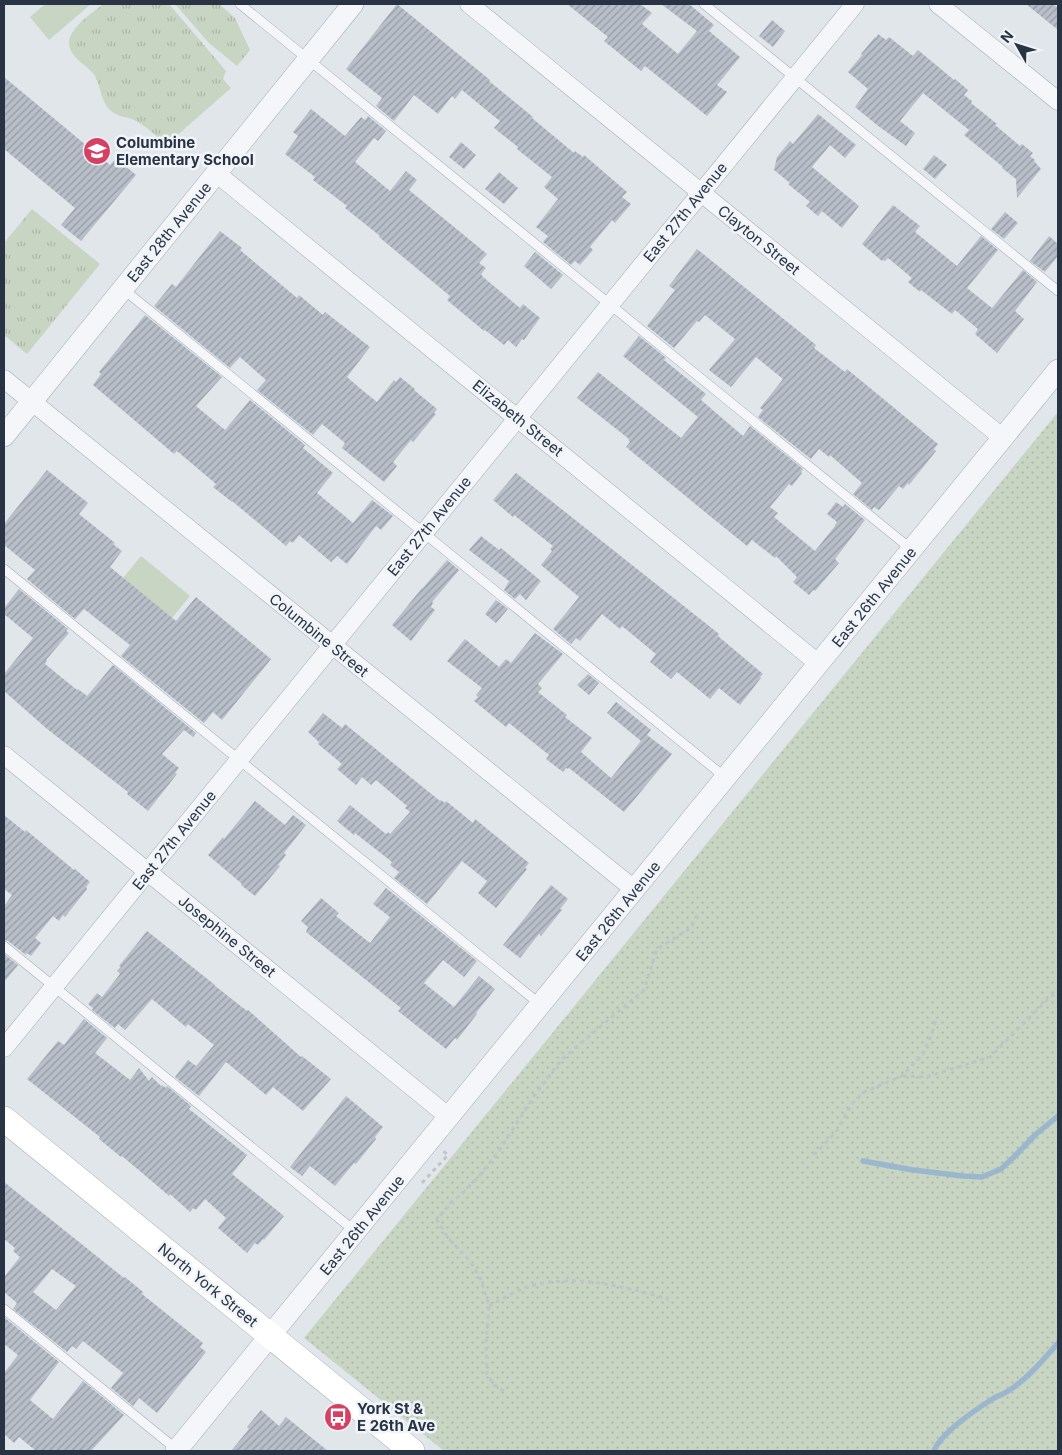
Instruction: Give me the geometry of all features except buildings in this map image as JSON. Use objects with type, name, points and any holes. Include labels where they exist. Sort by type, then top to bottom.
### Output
[{"type":"main road","name":"North York Street","points":[[4,1119],[412,1451]]},
{"type":"street","name":"East 28th Avenue","points":[[4,436],[353,4]]},
{"type":"street","name":"Clayton Street","points":[[469,4],[1003,438]]},
{"type":"street","name":"East 27th Avenue","points":[[4,1048],[855,4]]},
{"type":"street","points":[[938,4],[1058,101]]},
{"type":"street","name":"Elizabeth Street","points":[[216,173],[819,664]]},
{"type":"street","name":"East 26th Avenue","points":[[177,1451],[1058,370]]},
{"type":"street","name":"Columbine Street","points":[[4,379],[634,890]]},
{"type":"street","name":"Josephine Street","points":[[4,756],[450,1117]]},
{"type":"lane","points":[[240,4],[912,550]]},
{"type":"lane","points":[[704,4],[1058,291]]},
{"type":"lane","points":[[123,289],[726,778]]},
{"type":"lane","points":[[4,569],[541,1005]]},
{"type":"lane","points":[[4,946],[356,1232]]},
{"type":"lane","points":[[4,1309],[177,1451]]},
{"type":"path","points":[[504,1391],[494,1385],[487,1374],[486,1342],[489,1306],[481,1280],[470,1261],[449,1239],[437,1220],[450,1203],[463,1193],[497,1154],[534,1096],[562,1059],[644,990],[656,949],[691,928],[698,913]]},
{"type":"path","points":[[902,1076],[926,1077],[990,1057],[1058,991]]},
{"type":"path","points":[[814,1155],[836,1132],[852,1104],[864,1092],[902,1076],[923,1054],[937,1017]]},
{"type":"path","points":[[489,1306],[522,1289],[542,1283],[565,1281],[618,1285],[668,1299]]},
{"type":"green space","points":[[45,4],[91,4],[49,40],[30,17]]},
{"type":"green space","points":[[103,4],[169,4],[226,71],[223,79],[231,88],[166,145],[141,124],[116,114],[108,108],[95,76],[75,57],[69,47],[72,32],[84,19]]},
{"type":"green space","points":[[175,4],[219,4],[235,18],[250,50],[237,66],[209,43]]},
{"type":"green space","points":[[32,209],[100,264],[27,354],[4,335],[4,243]]},
{"type":"green space","points":[[1058,412],[1058,1451],[444,1451],[304,1338]]},
{"type":"green space","points":[[141,556],[190,596],[172,618],[123,578]]},
{"type":"waterway","points":[[863,1161],[913,1170],[982,1177],[1001,1169],[1035,1135],[1058,1116]]},
{"type":"waterway","points":[[934,1451],[950,1430],[976,1410],[1018,1384],[1036,1368],[1058,1343]]},
{"type":"place","name":"Columbine Elementary School","points":[[97,151]]},
{"type":"place","name":"York St & E 26th Ave","points":[[338,1417]]}]
